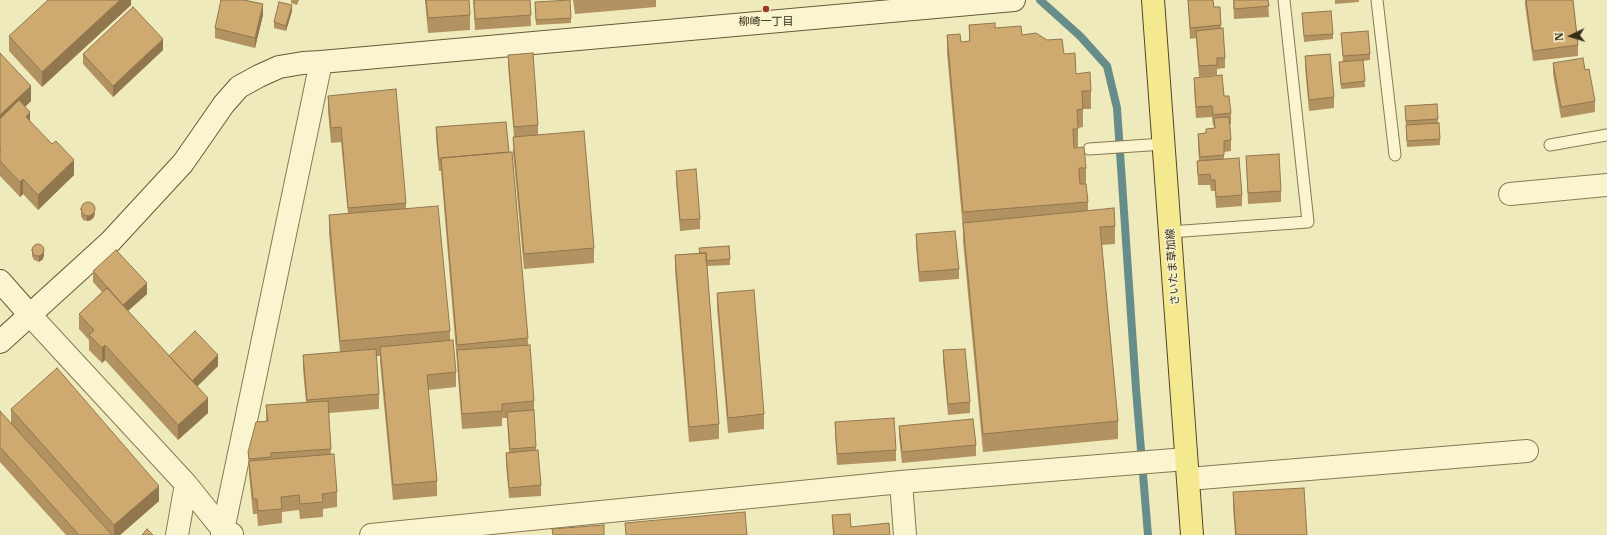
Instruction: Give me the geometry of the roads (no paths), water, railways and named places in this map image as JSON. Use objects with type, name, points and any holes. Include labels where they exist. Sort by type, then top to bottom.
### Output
[{"type":"main road","name":"さいたま草加線","points":[[1153,0],[1192,535]]},
{"type":"street","points":[[0,342],[110,242],[183,163],[224,104],[239,87],[279,67],[303,63],[1013,0]]},
{"type":"street","points":[[226,533],[321,62]]},
{"type":"street","points":[[1510,194],[1607,185]]},
{"type":"street","points":[[0,281],[186,484],[226,533]]},
{"type":"street","points":[[371,535],[531,527],[901,482],[1156,461],[1187,469],[1527,451]]},
{"type":"street","points":[[901,482],[905,535]]},
{"type":"street","points":[[177,535],[186,484]]},
{"type":"lane","points":[[1170,232],[1308,222],[1284,0]]},
{"type":"lane","points":[[1377,0],[1395,155]]},
{"type":"lane","points":[[1550,145],[1607,135]]},
{"type":"lane","points":[[1089,149],[1164,144]]},
{"type":"waterway","points":[[1040,0],[1080,36],[1107,66],[1117,108],[1136,389],[1148,535]]},
{"type":"place","name":"柳崎一丁目","points":[[766,9]]}]
